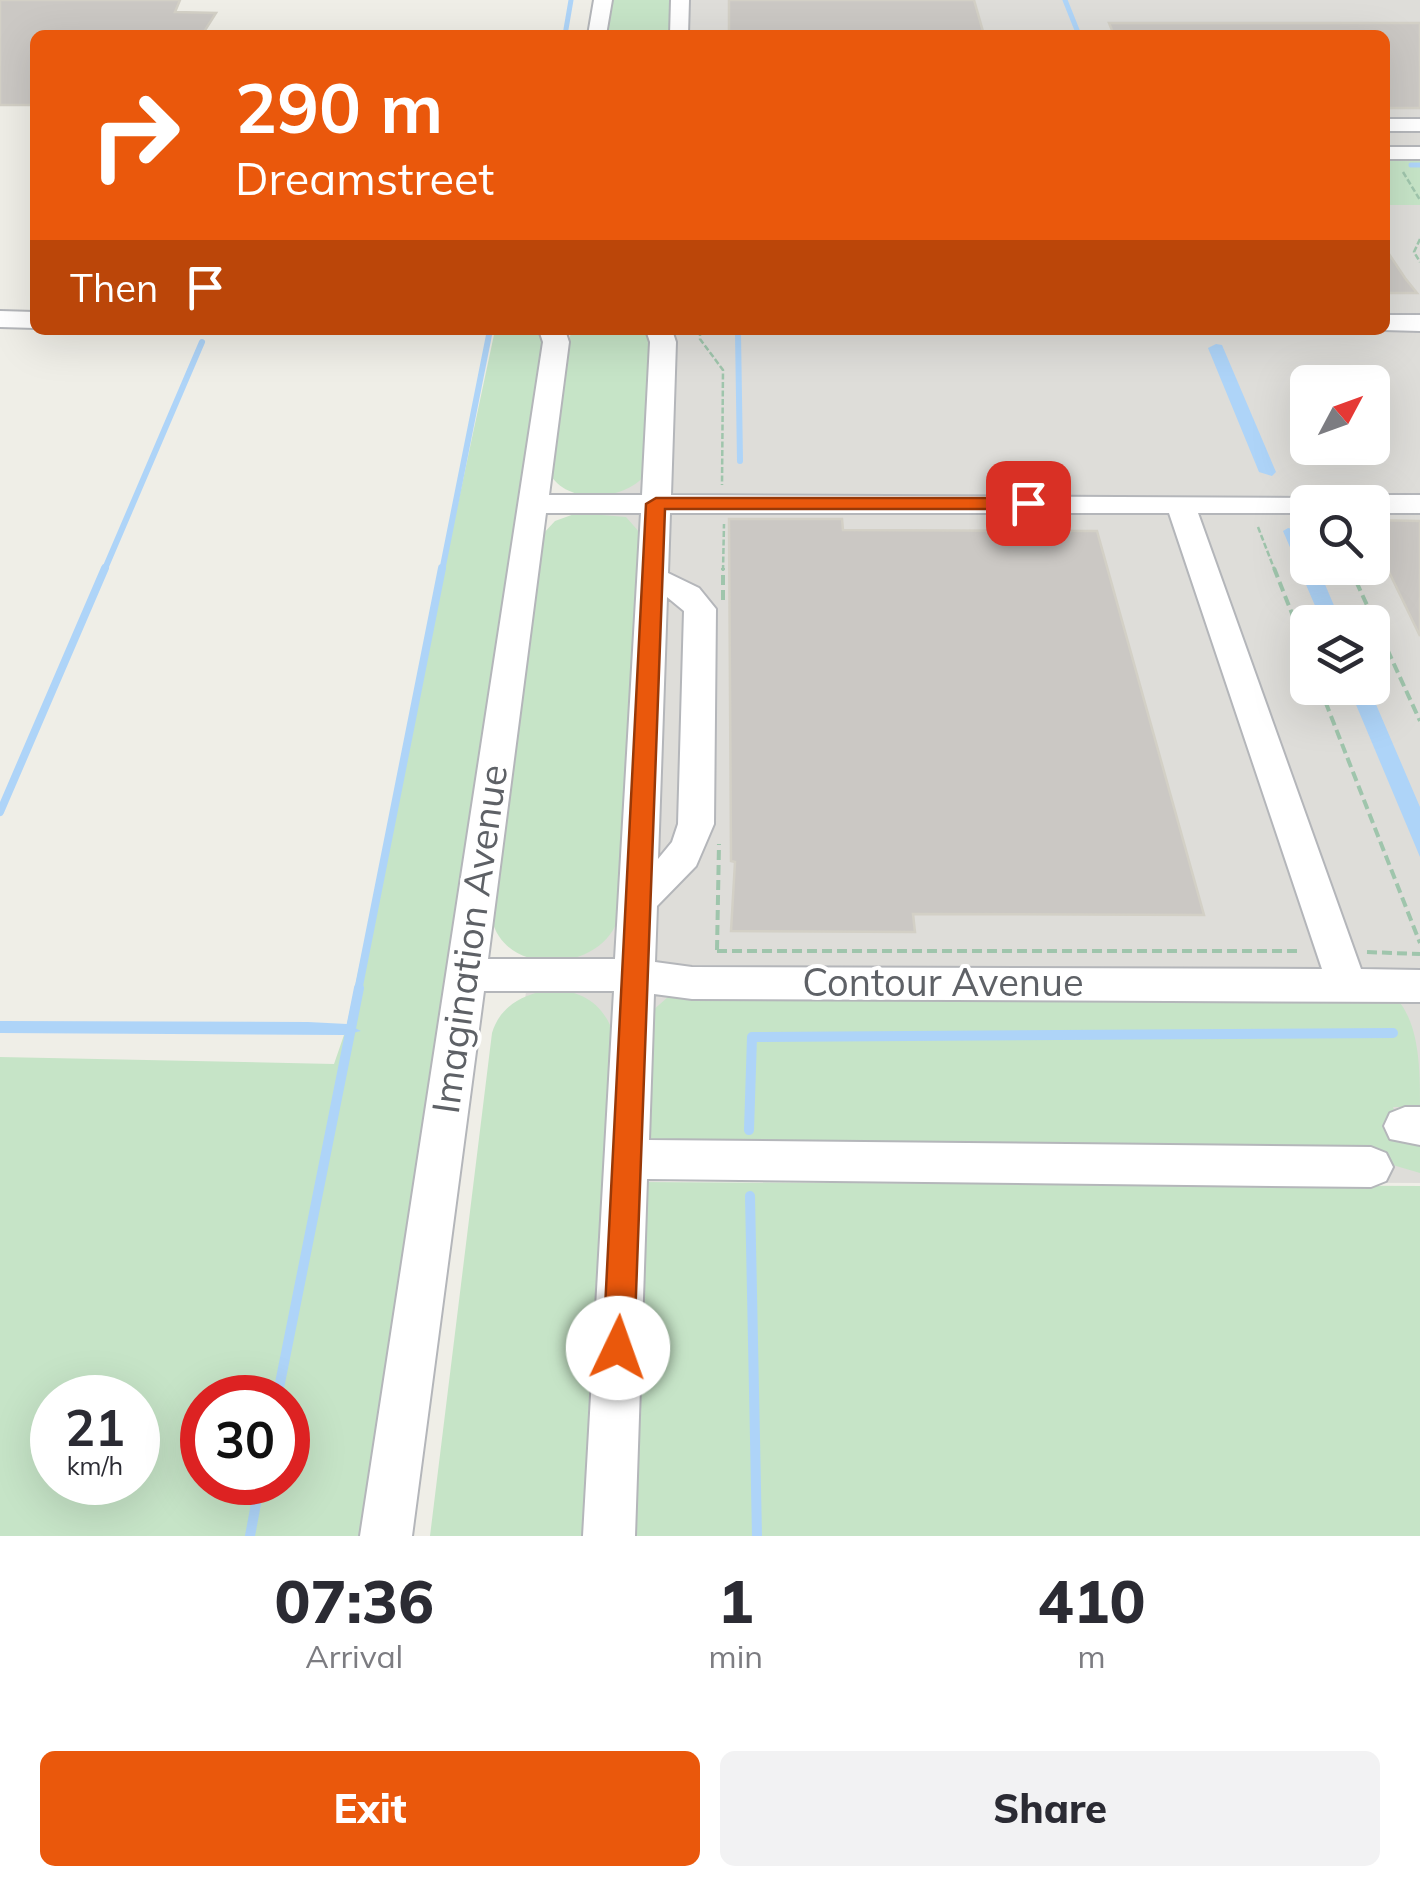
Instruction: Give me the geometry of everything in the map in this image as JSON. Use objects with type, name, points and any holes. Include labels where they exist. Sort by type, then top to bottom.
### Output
[{"type":"street","points":[[599,30],[603,0]]},
{"type":"street","points":[[679,30],[680,0]]},
{"type":"street","points":[[1390,125],[1420,126]]},
{"type":"street","points":[[1390,153],[1420,154]]},
{"type":"street","points":[[0,320],[30,320]]},
{"type":"street","points":[[1390,323],[1420,323]]},
{"type":"street","name":"Imagination Avenue","points":[[386,1536],[530,504],[558,335]]},
{"type":"street","points":[[609,1536],[664,335]]},
{"type":"street","points":[[1180,503],[1340,968]]},
{"type":"street","points":[[530,504],[1290,504]]},
{"type":"street","points":[[1390,504],[1420,504]]},
{"type":"street","points":[[641,898],[680,861],[693,842],[696,824],[700,609],[688,594],[653,578]]},
{"type":"street","name":"Contour Avenue","points":[[466,974],[635,975],[692,983],[1340,968],[1417,986]]},
{"type":"street","points":[[627,1160],[1371,1167]]},
{"type":"path","points":[[1403,172],[1420,200]]},
{"type":"path","points":[[1420,239],[1414,252],[1420,262]]},
{"type":"path","points":[[1248,503],[1290,609]]},
{"type":"path","points":[[1358,585],[1420,721]]},
{"type":"path","points":[[1327,705],[1420,943]]},
{"type":"path","points":[[717,951],[1340,968],[1417,986]]},
{"type":"shaded area","points":[[637,0],[1420,0],[1420,1183],[504,1178],[603,335],[1390,335],[1390,30],[634,30]]},
{"type":"green space","points":[[611,0],[675,0],[672,30],[608,30]]},
{"type":"green space","points":[[1390,155],[1420,155],[1420,205],[1390,205]]},
{"type":"green space","points":[[494,335],[547,335],[368,1536],[0,1536],[0,1057],[334,1064],[344,1035],[359,1031],[347,1024]]},
{"type":"green space","points":[[570,335],[651,335],[645,475],[624,490],[596,496],[569,491],[550,474]]},
{"type":"green space","points":[[577,513],[626,517],[641,534],[619,915],[610,934],[596,948],[556,961],[516,952],[501,939],[492,920],[542,535],[555,521]]},
{"type":"green space","points":[[550,990],[572,992],[589,1000],[603,1013],[613,1032],[583,1536],[430,1536],[492,1033],[501,1015],[514,1003]]},
{"type":"green space","points":[[692,990],[1391,993],[1408,1016],[1416,1045],[1420,1107],[1393,1107],[1404,1140],[1420,1141],[1420,1173],[1345,1151],[642,1148],[652,1011],[668,997]]},
{"type":"green space","points":[[642,1182],[1420,1186],[1420,1536],[634,1536]]},
{"type":"water","points":[[1222,345],[1276,472],[1272,476],[1259,472],[1208,348]]},
{"type":"water","points":[[1290,528],[1290,547],[1283,531]]},
{"type":"water","points":[[1306,585],[1325,585],[1334,605],[1315,605]]},
{"type":"water","points":[[1356,705],[1376,705],[1420,807],[1420,857]]},
{"type":"water","points":[[0,1021],[308,1022],[347,1024],[361,1031],[344,1035],[0,1033]]},
{"type":"building","points":[[0,0],[180,0],[175,12],[216,13],[205,30],[30,30],[30,105],[0,105]]},
{"type":"building","points":[[729,0],[974,0],[983,30],[729,30]]},
{"type":"building","points":[[1109,23],[1420,23],[1420,108],[1390,108],[1390,30],[1112,30]]},
{"type":"building","points":[[1390,256],[1405,278],[1417,293],[1390,293]]},
{"type":"building","points":[[729,519],[842,519],[843,530],[1097,531],[1204,915],[913,914],[915,932],[731,931],[735,862],[731,861]]},
{"type":"building","points":[[1390,520],[1420,521],[1420,636],[1390,574]]},
{"type":"waterway","points":[[566,30],[571,0]]},
{"type":"waterway","points":[[1065,0],[1077,30]]},
{"type":"waterway","points":[[1411,165],[1420,165]]},
{"type":"waterway","points":[[442,571],[489,335]]},
{"type":"waterway","points":[[738,335],[740,461]]},
{"type":"waterway","points":[[104,571],[202,342]]},
{"type":"waterway","points":[[0,812],[105,568]]},
{"type":"waterway","points":[[358,991],[442,568]]},
{"type":"waterway","points":[[282,1375],[359,988]]},
{"type":"waterway","points":[[749,1130],[752,1037],[1393,1033]]},
{"type":"waterway","points":[[750,1196],[757,1536]]},
{"type":"waterway","points":[[250,1536],[256,1505]]},
{"type":"route","points":[[618,1348],[656,504],[1028,503]]}]
